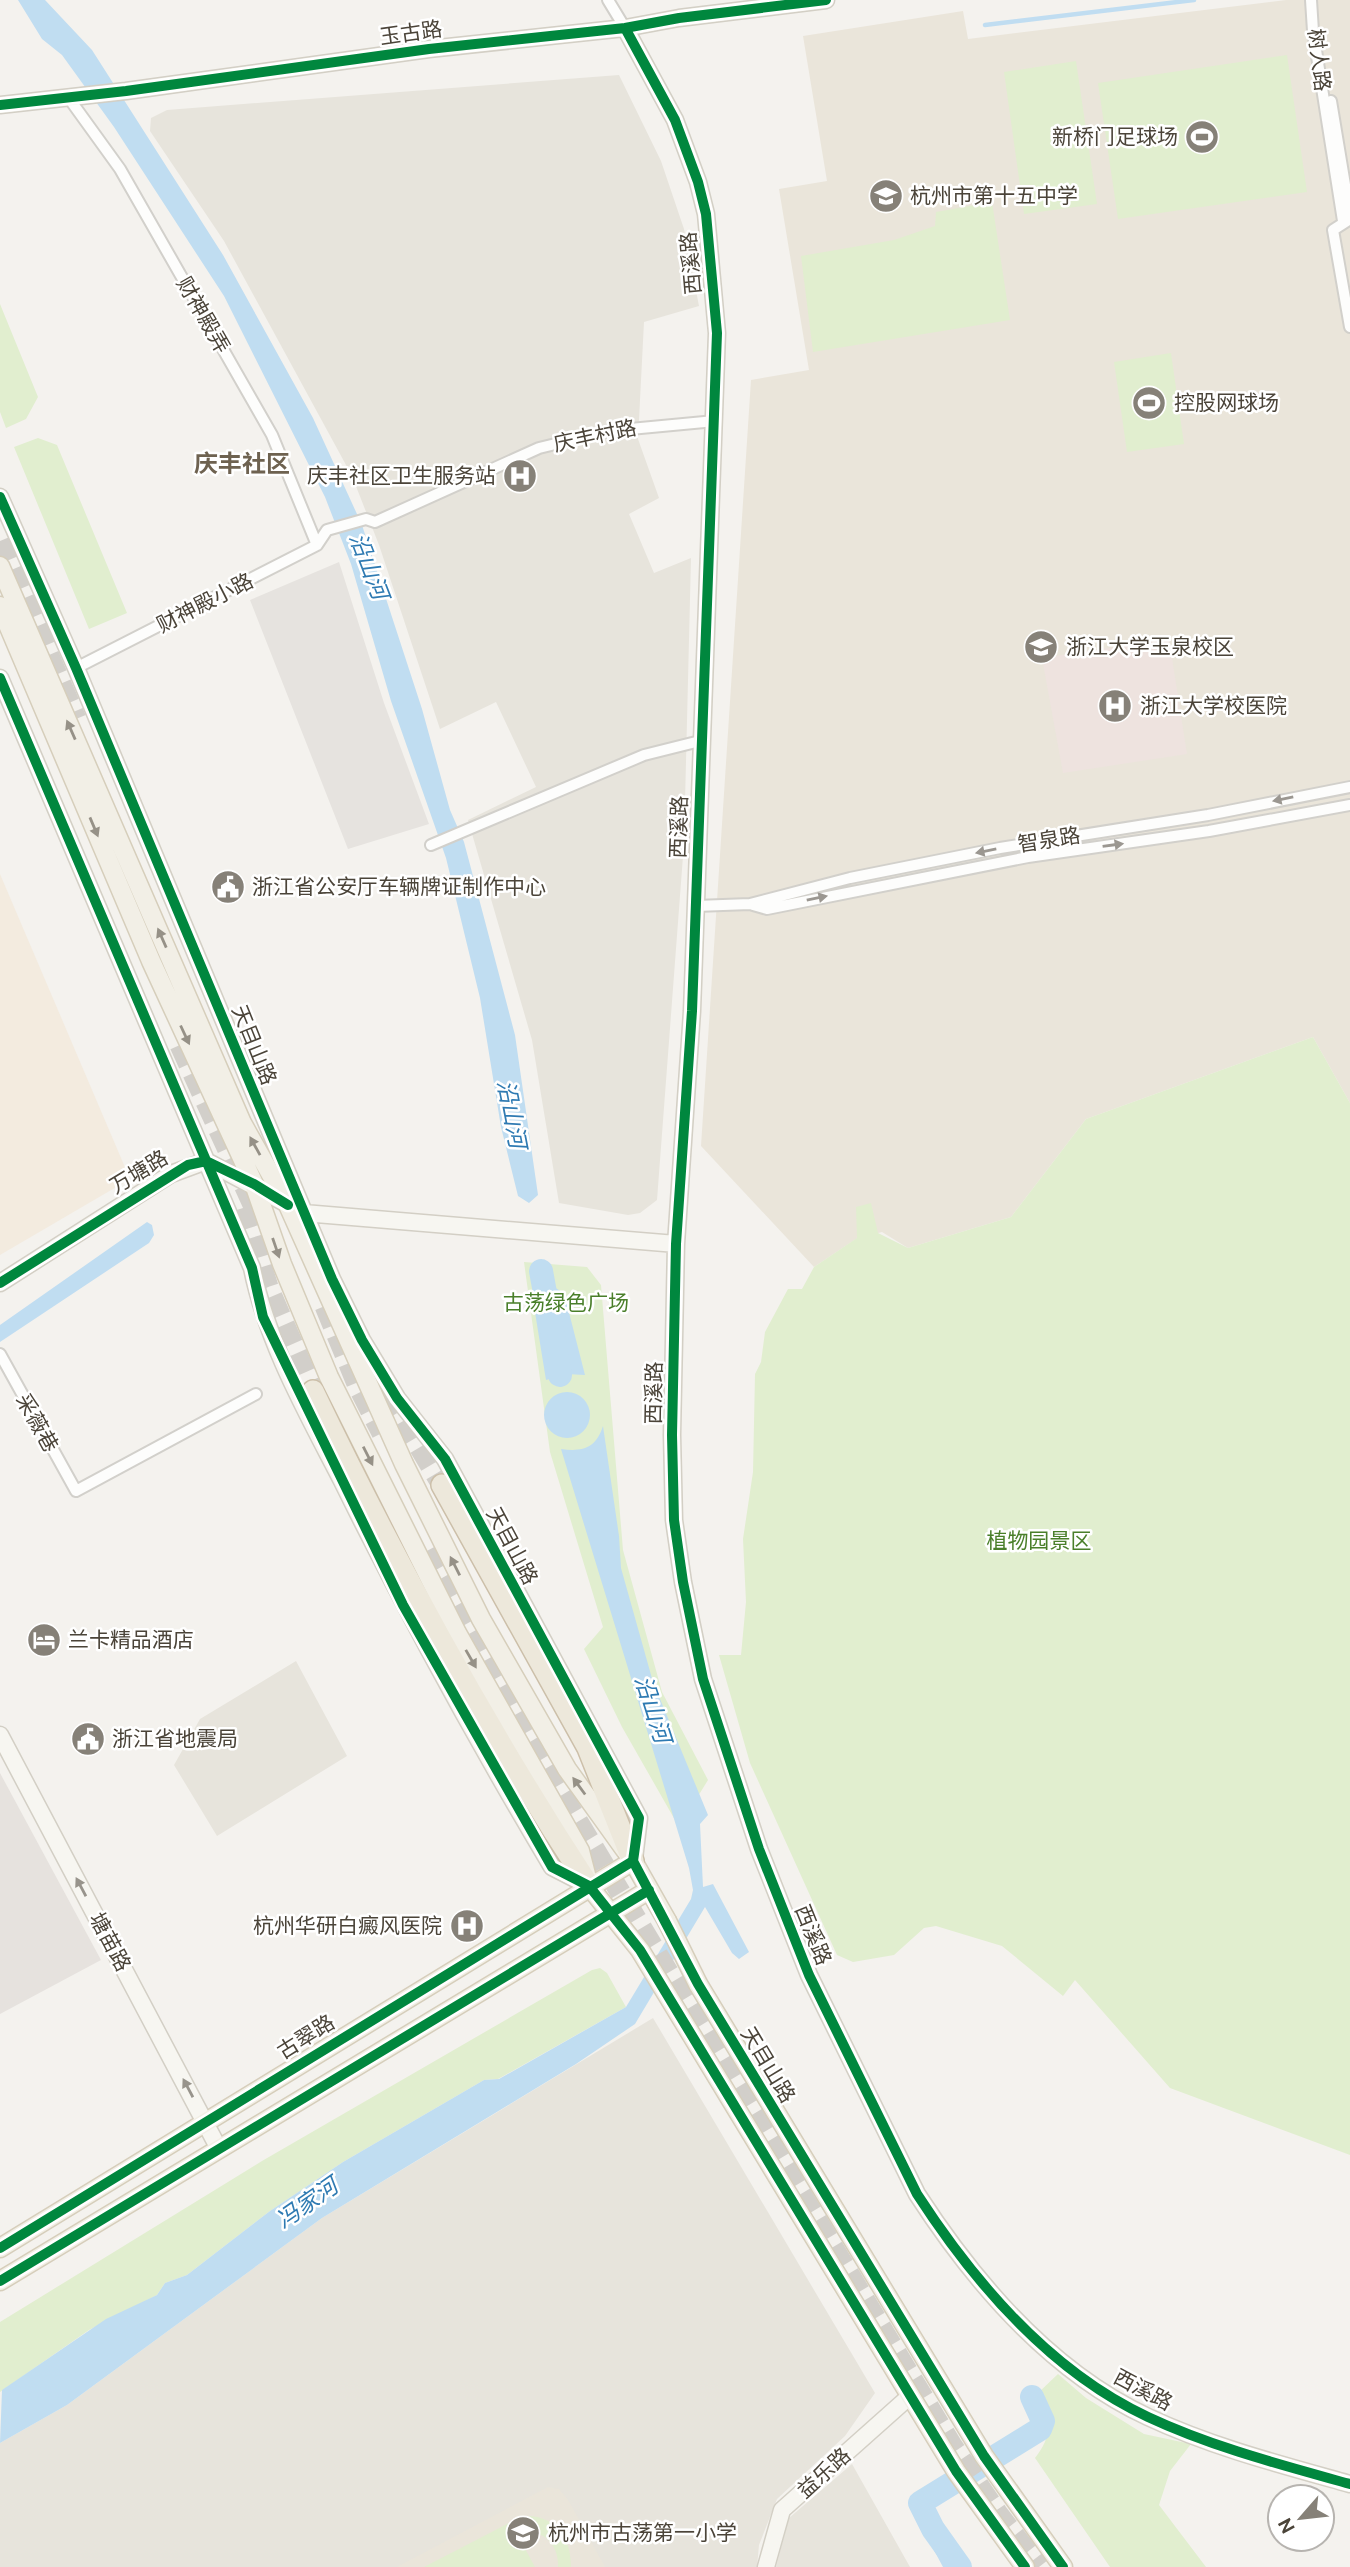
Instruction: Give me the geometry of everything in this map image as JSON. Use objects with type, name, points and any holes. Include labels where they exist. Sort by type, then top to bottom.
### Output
[{"type":"highway","points":[[313,1391],[365,1501],[440,1643],[516,1776],[589,1886]]},
{"type":"highway","points":[[442,1485],[588,1748],[633,1861]]},
{"type":"main road","name":"玉古路","points":[[0,105],[126,92],[429,49],[625,29],[679,18],[826,0]]},
{"type":"main road","name":"西溪路","points":[[625,29],[675,120],[706,214],[717,333],[692,1011],[676,1244],[674,1520],[683,1583],[703,1679],[759,1849],[808,1975],[917,2194],[944,2234],[1033,2337],[1096,2387],[1148,2417],[1184,2432],[1250,2456],[1350,2484]]},
{"type":"main road","name":"天目山路","points":[[0,497],[76,668],[296,1209],[404,1464],[481,1619],[567,1769],[633,1861],[698,1983],[984,2456],[1063,2567]]},
{"type":"main road","name":"天目山路","points":[[0,566],[242,1123],[296,1209],[362,1340],[397,1398],[444,1459],[639,1818],[633,1861]]},
{"type":"main road","points":[[0,606],[151,961],[254,1184],[282,1264],[329,1377],[457,1633],[580,1851],[589,1886]]},
{"type":"main road","points":[[2,688],[251,1268],[263,1317],[403,1605],[552,1867],[589,1886],[640,1950],[956,2471],[1025,2567]]},
{"type":"main road","points":[[206,1161],[254,1184],[296,1209],[676,1244]]},
{"type":"main road","name":"万塘路","points":[[0,1283],[171,1174],[206,1161]]},
{"type":"main road","name":"塘苗路","points":[[0,1735],[219,2148]]},
{"type":"main road","name":"古翠路","points":[[0,2248],[633,1861]]},
{"type":"main road","points":[[0,2281],[649,1890]]},
{"type":"main road","name":"益乐路","points":[[766,2567],[782,2510],[910,2396]]},
{"type":"street","name":"西溪路","points":[[608,0],[625,29]]},
{"type":"street","name":"树人路","points":[[1311,0],[1313,31],[1348,219]]},
{"type":"street","name":"财神殿弄","points":[[75,97],[120,170],[272,435],[317,545]]},
{"type":"street","points":[[1348,219],[1333,230],[1350,327]]},
{"type":"street","name":"庆丰村路","points":[[327,530],[366,519],[375,522],[540,448],[609,430],[715,421]]},
{"type":"street","name":"财神殿小路","points":[[76,668],[317,545],[327,530]]},
{"type":"street","points":[[433,844],[643,755],[700,741]]},
{"type":"street","name":"智泉路","points":[[695,906],[750,904],[850,878],[1000,848],[1208,816],[1350,787]]},
{"type":"street","name":"智泉路","points":[[750,904],[767,909],[1028,857],[1209,831],[1350,805]]},
{"type":"street","name":"采薇巷","points":[[0,1354],[76,1491],[256,1394]]},
{"type":"shaded area","name":"浙江大学玉泉校区","points":[[1286,0],[1350,0],[1350,1103],[1313,1037],[1086,1119],[1011,1217],[908,1248],[882,1232],[856,1239],[814,1267],[701,1146],[751,380],[809,370],[779,189],[827,181],[803,36],[963,11],[968,39]]},
{"type":"shaded area","points":[[619,75],[661,161],[684,229],[699,306],[644,322],[638,439],[659,498],[629,514],[654,573],[691,558],[684,843],[657,1200],[640,1213],[628,1215],[559,1203],[532,1040],[468,820],[536,787],[496,702],[440,729],[379,545],[352,476],[224,241],[150,131],[151,118],[167,110]]},
{"type":"shaded area","points":[[339,562],[384,703],[429,824],[348,849],[250,600]]},
{"type":"shaded area","name":"浙江大学校医院","points":[[1169,639],[1187,754],[1063,773],[1042,658]]},
{"type":"shaded area","points":[[0,874],[130,1179],[0,1255]]},
{"type":"shaded area","points":[[296,1661],[347,1756],[217,1836],[174,1765],[200,1719]]},
{"type":"shaded area","points":[[0,1773],[101,1960],[0,2014]]},
{"type":"shaded area","points":[[653,2018],[875,2393],[845,2436],[777,2499],[759,2545],[757,2567],[0,2567],[0,2443],[67,2405],[322,2218]]},
{"type":"shaded area","points":[[852,2464],[910,2567],[776,2567],[789,2518]]},
{"type":"shaded area","name":"杭州市古荡第一小学","points":[[548,2487],[559,2489],[568,2500],[605,2567],[397,2567]]},
{"type":"green space","name":"新桥门足球场","points":[[1287,55],[1307,192],[1118,219],[1098,83]]},
{"type":"green space","points":[[1076,61],[1097,204],[1024,214],[1004,72]]},
{"type":"green space","points":[[992,202],[1010,320],[813,352],[801,256],[894,240],[935,226],[936,212]]},
{"type":"green space","points":[[0,304],[38,397],[26,419],[6,428],[0,412]]},
{"type":"green space","name":"控股网球场","points":[[1171,353],[1184,444],[1127,452],[1114,362]]},
{"type":"green space","points":[[38,438],[57,445],[127,613],[89,629],[14,447]]},
{"type":"green space","name":"植物园景区","points":[[1313,1037],[1350,1103],[1350,2155],[1170,2088],[1075,1980],[1063,1996],[1002,1946],[936,1926],[924,1928],[894,1955],[853,1962],[837,1955],[750,1763],[719,1655],[741,1655],[746,1602],[743,1539],[753,1472],[755,1374],[761,1362],[765,1332],[788,1289],[802,1289],[814,1267],[857,1238],[856,1207],[871,1203],[878,1233],[908,1248],[1011,1217],[1086,1119]]},
{"type":"green space","name":"古荡绿色广场","points":[[524,1262],[587,1267],[601,1285],[623,1550],[662,1692],[708,1780],[679,1827],[622,1727],[584,1649],[603,1627],[550,1452]]},
{"type":"green space","points":[[600,1968],[607,1973],[626,2007],[498,2079],[484,2080],[343,2162],[270,2211],[187,2275],[165,2283],[157,2295],[89,2330],[0,2392],[0,2322],[262,2161],[592,1970]]},
{"type":"green space","points":[[1058,2374],[1086,2398],[1144,2434],[1191,2444],[1170,2471],[1159,2505],[1206,2567],[1110,2567],[1035,2458],[1045,2442],[1048,2427],[1037,2394]]},
{"type":"green space","points":[[531,2516],[549,2521],[562,2532],[569,2548],[571,2567],[558,2567],[558,2558],[552,2544],[541,2535],[526,2532],[517,2534],[535,2567],[424,2567],[517,2519]]},
{"type":"water","points":[[18,0],[45,0],[92,50],[223,255],[313,418],[362,525],[422,709],[450,810],[464,842],[515,1035],[538,1195],[529,1203],[518,1196],[501,1127],[480,998],[446,858],[391,701],[351,564],[325,497],[224,296],[114,127],[62,55],[42,39]]},
{"type":"water","points":[[147,1222],[152,1225],[154,1235],[149,1243],[0,1342],[0,1325]]},
{"type":"water","points":[[542,1280],[564,1293],[585,1375],[566,1374],[546,1380],[532,1294]]},
{"type":"water","points":[[567,1392],[584,1398],[590,1415],[584,1432],[567,1438],[550,1432],[544,1415],[550,1398]]},
{"type":"water","name":"冯家河","points":[[603,1426],[621,1568],[653,1682],[708,1815],[700,1824],[703,1887],[713,1884],[749,1952],[739,1959],[732,1953],[705,1907],[635,2024],[576,2064],[322,2218],[67,2405],[0,2443],[2,2390],[106,2319],[157,2295],[165,2283],[187,2275],[270,2211],[343,2162],[484,2080],[499,2079],[626,2007],[691,1899],[693,1890],[689,1868],[561,1449],[576,1450],[588,1447],[597,1439]]},
{"type":"water","points":[[928,2504],[969,2567],[943,2567],[913,2511]]},
{"type":"waterway","points":[[985,25],[1194,0]]},
{"type":"waterway","name":"沿山河","points":[[541,1271],[560,1375]]},
{"type":"waterway","name":"沿山河","points":[[960,2567],[933,2529],[920,2503],[1040,2429],[1043,2421],[1032,2397]]},
{"type":"tunnel","points":[[0,541],[76,719]]},
{"type":"tunnel","points":[[180,1045],[261,1222]]},
{"type":"tunnel","points":[[243,1208],[268,1287],[313,1391]]},
{"type":"tunnel","points":[[325,1306],[358,1386],[382,1433]]},
{"type":"tunnel","points":[[388,1394],[442,1485]]},
{"type":"tunnel","points":[[425,1552],[529,1740],[951,2444],[998,2514],[1039,2567]]},
{"type":"cycle path","points":[[0,105],[126,91],[429,49],[625,28],[679,18],[826,0]]},
{"type":"cycle path","points":[[625,28],[675,120],[698,182],[706,214],[717,333],[692,1011],[676,1244],[672,1435],[674,1520],[683,1582],[703,1679],[759,1849],[809,1975],[917,2194],[964,2260],[1018,2322],[1047,2350],[1079,2376],[1113,2398],[1172,2428],[1248,2455],[1350,2484]]},
{"type":"cycle path","points":[[0,497],[76,668],[332,1279],[362,1340],[397,1398],[445,1459],[639,1818],[633,1861],[698,1984],[984,2456],[1063,2567]]},
{"type":"cycle path","points":[[0,678],[252,1268],[263,1317],[403,1605],[552,1867],[589,1886],[640,1950],[956,2471],[1025,2567]]},
{"type":"cycle path","points":[[0,1283],[188,1165],[206,1161],[254,1184],[288,1205]]},
{"type":"cycle path","points":[[0,2248],[633,1861]]},
{"type":"cycle path","points":[[0,2281],[649,1890]]},
{"type":"place","name":"新桥门足球场","points":[[1202,137]]},
{"type":"place","name":"杭州市第十五中学","points":[[886,196]]},
{"type":"place","name":"控股网球场","points":[[1149,403]]},
{"type":"place","name":"庆丰社区卫生服务站","points":[[520,476]]},
{"type":"place","name":"浙江大学玉泉校区","points":[[1041,647]]},
{"type":"place","name":"浙江大学校医院","points":[[1115,706]]},
{"type":"place","name":"浙江省公安厅车辆牌证制作中心","points":[[228,887]]},
{"type":"place","name":"兰卡精品酒店","points":[[44,1640]]},
{"type":"place","name":"浙江省地震局","points":[[88,1739]]},
{"type":"place","name":"杭州华研白癜风医院","points":[[467,1926]]},
{"type":"place","name":"杭州市古荡第一小学","points":[[523,2533]]},
{"type":"district","name":"庆丰社区","points":[[242,464]]}]
